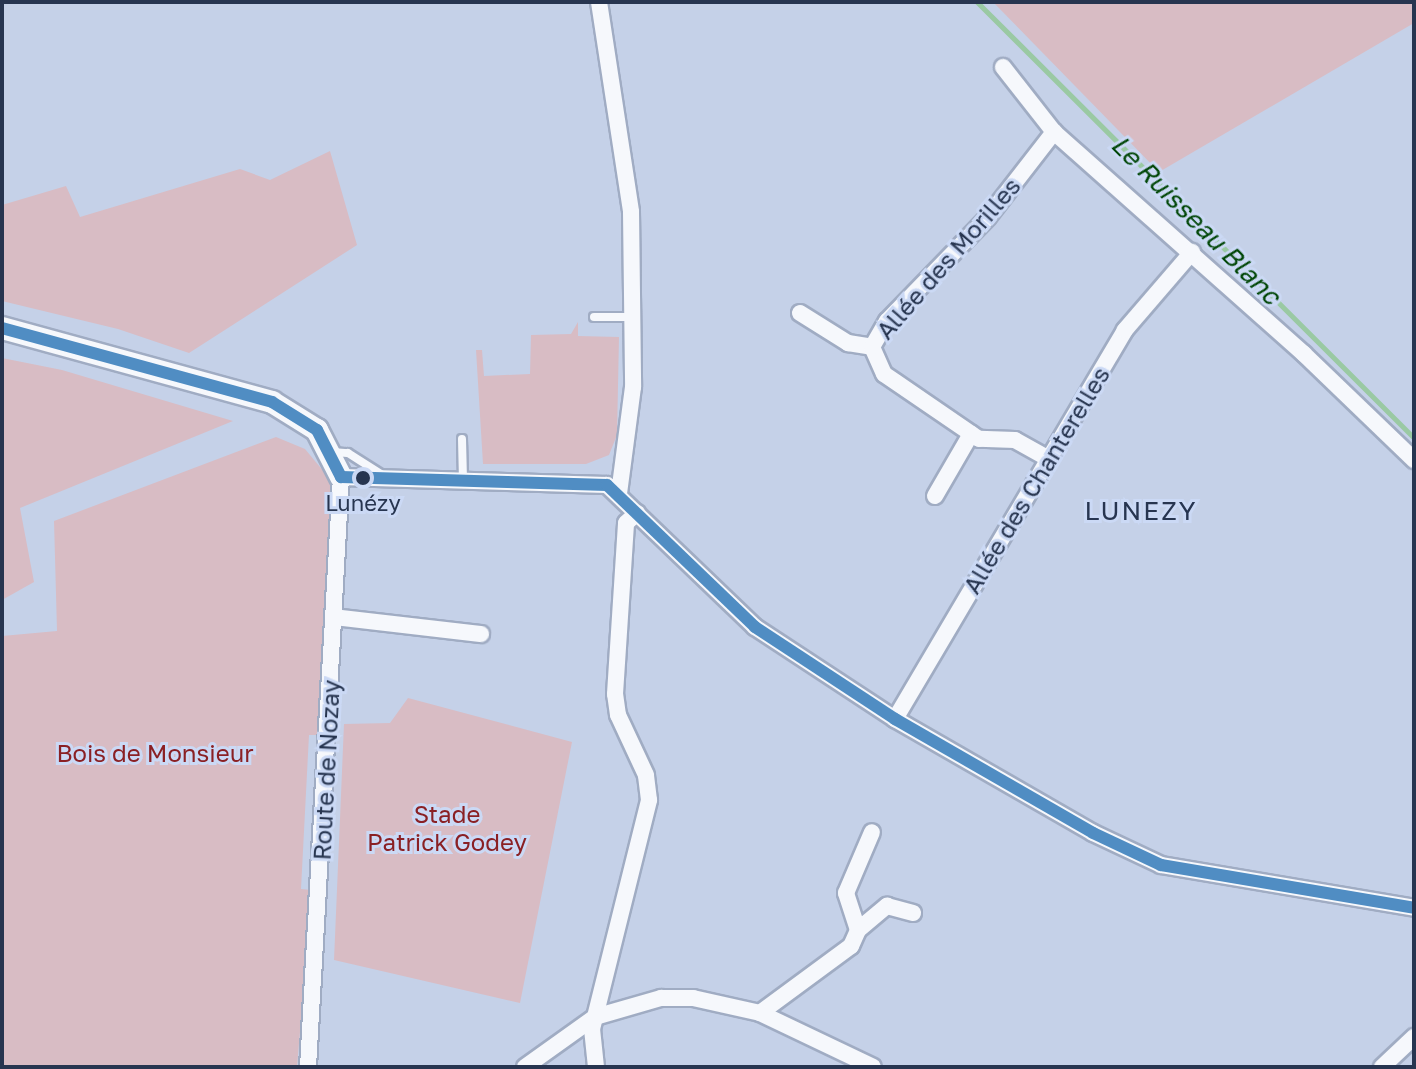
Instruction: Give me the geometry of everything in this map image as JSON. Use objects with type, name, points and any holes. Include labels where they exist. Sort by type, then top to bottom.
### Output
[{"type":"street","points":[[599,2],[631,212],[633,317],[630,425],[619,493]]},
{"type":"street","points":[[1003,67],[1054,132],[1192,252],[1414,460]]},
{"type":"street","name":"Allée des Morilles","points":[[872,347],[887,321],[988,217],[1054,132]]},
{"type":"street","name":"Allée des Chanterelles","points":[[895,719],[1125,330],[1192,252]]},
{"type":"street","name":"Allée des Morilles","points":[[800,313],[848,343],[872,347]]},
{"type":"street","points":[[2,328],[272,402],[317,430],[337,467],[386,477],[588,482],[619,493],[755,627],[895,719],[1093,833],[1161,865],[1414,908]]},
{"type":"street","name":"Allée des Morilles","points":[[872,347],[884,374],[971,434],[991,442],[1015,440],[1049,459]]},
{"type":"street","points":[[935,496],[971,434]]},
{"type":"street","name":"Route de Nozay","points":[[308,1067],[334,617],[337,467]]},
{"type":"street","points":[[596,1067],[595,1017],[649,800],[646,775],[618,715],[615,694],[626,523],[637,513]]},
{"type":"street","points":[[334,617],[481,634]]},
{"type":"street","points":[[858,930],[846,893],[872,832]]},
{"type":"street","points":[[760,1013],[839,957],[858,930],[887,906],[913,913]]},
{"type":"street","points":[[525,1067],[595,1017],[661,998],[717,1000],[760,1013],[873,1067]]},
{"type":"street","points":[[1382,1067],[1414,1037]]},
{"type":"lane","points":[[594,317],[633,317]]},
{"type":"lane","points":[[462,439],[463,479]]},
{"type":"lane","points":[[337,467],[348,453],[386,477]]},
{"type":"green space","points":[[993,2],[1414,2],[1414,23],[1159,172]]},
{"type":"green space","points":[[330,151],[357,245],[189,353],[118,329],[2,301],[2,205],[66,186],[80,217],[240,169],[270,180]]},
{"type":"green space","points":[[578,322],[578,336],[619,337],[617,435],[609,455],[586,464],[483,464],[476,350],[482,350],[484,376],[530,374],[531,335],[571,334]]},
{"type":"green space","points":[[2,358],[62,370],[233,421],[20,508],[34,582],[2,600]]},
{"type":"green space","name":"Bois de Monsieur","points":[[276,437],[305,449],[335,485],[320,735],[309,735],[301,889],[312,890],[297,1067],[2,1067],[2,636],[57,631],[54,521]]},
{"type":"green space","name":"Stade Patrick Godey","points":[[408,698],[572,742],[520,1003],[334,960],[344,724],[390,723]]},
{"type":"waterway","name":"Le Ruisseau Blanc","points":[[977,2],[1414,438]]},
{"type":"transit line","points":[[2,328],[272,402],[317,430],[341,477]]},
{"type":"transit line","points":[[341,477],[607,485],[755,627],[895,719],[1093,833],[1161,865],[1414,908]]},
{"type":"place","name":"Lunézy","points":[[363,478]]},
{"type":"district","name":"LUNEZY","points":[[1141,511]]}]
